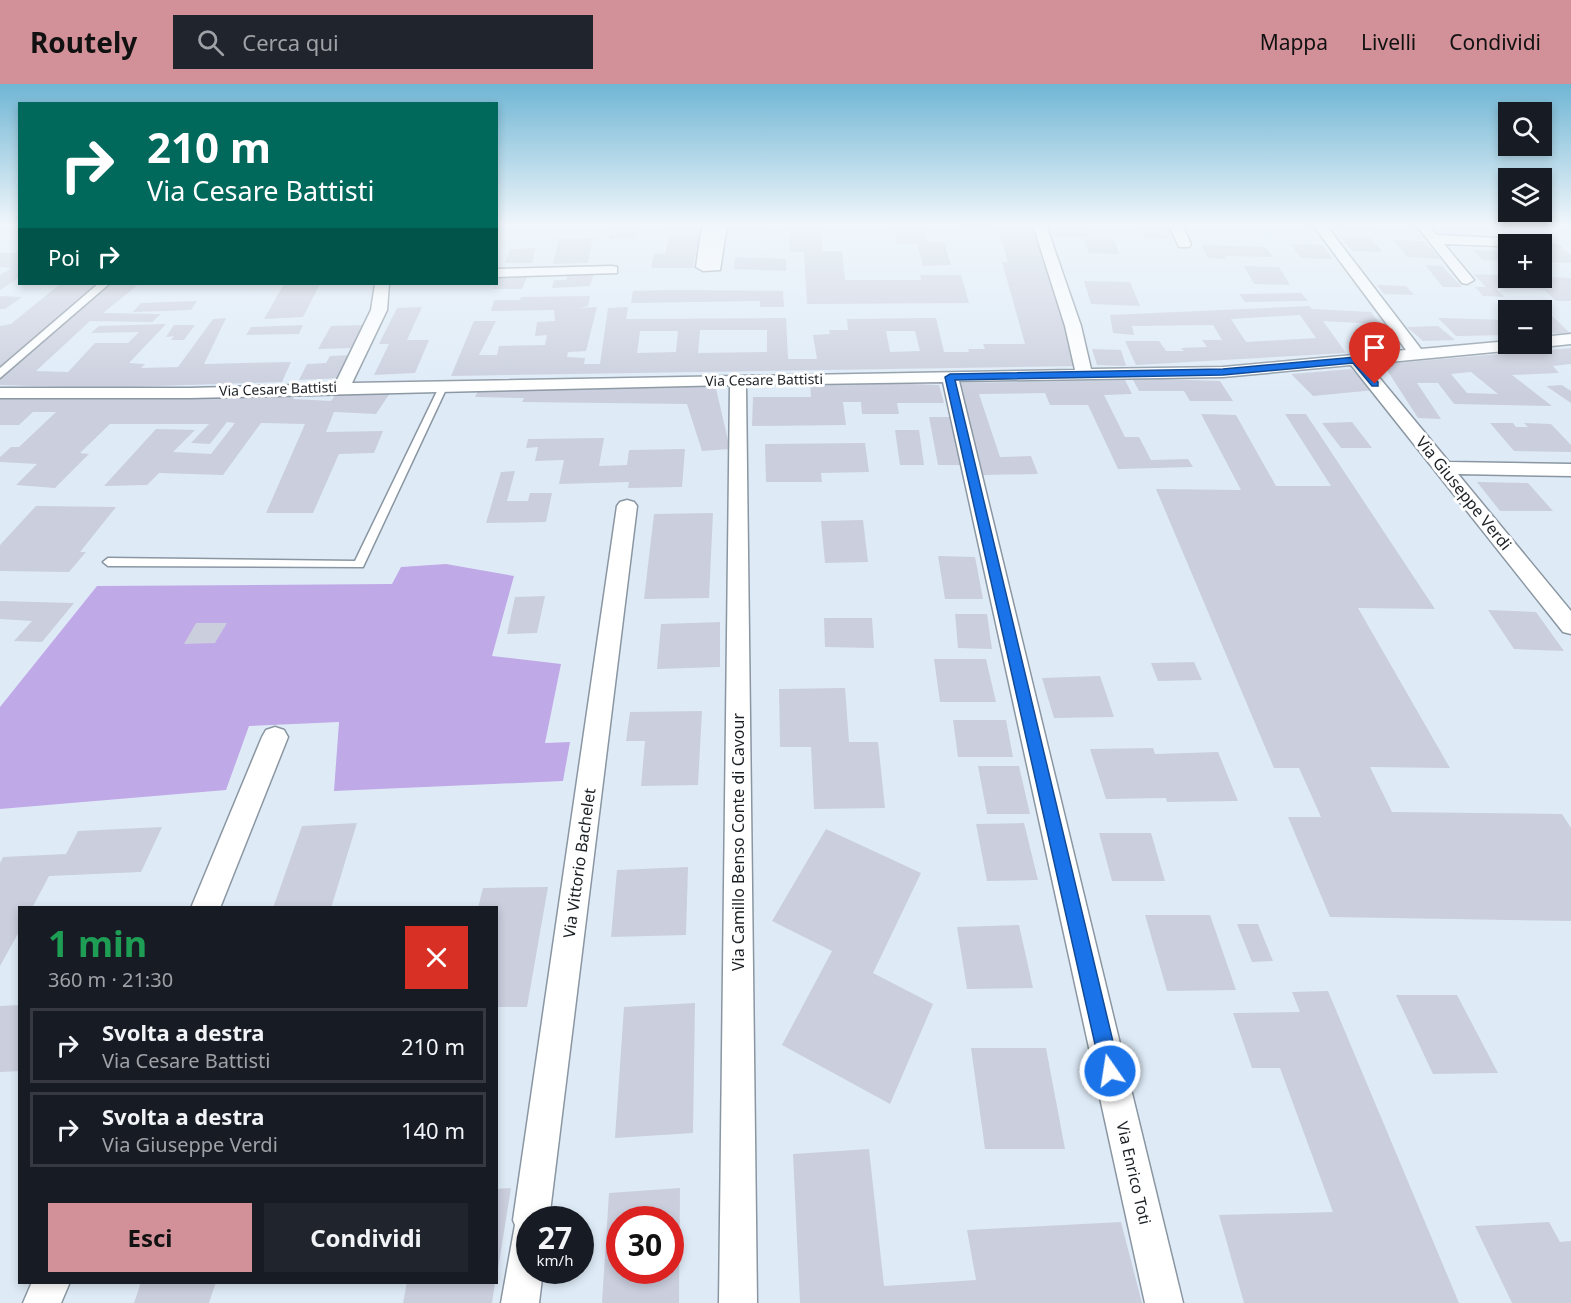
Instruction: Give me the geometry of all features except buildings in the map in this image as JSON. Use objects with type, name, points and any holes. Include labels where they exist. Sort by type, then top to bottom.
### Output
[{"type":"street","points":[[1058,282],[1073,326],[1084,373]]},
{"type":"street","points":[[1362,282],[1417,354]]},
{"type":"street","points":[[0,374],[103,285]]},
{"type":"street","points":[[342,387],[379,310],[382,285]]},
{"type":"street","points":[[1552,341],[1571,339]]},
{"type":"street","name":"Via Cesare Battisti","points":[[0,393],[190,393],[342,387],[1223,372],[1498,347]]},
{"type":"street","name":"Via Giuseppe Verdi","points":[[1356,360],[1571,626]]},
{"type":"street","name":"Via Enrico Toti","points":[[950,377],[1164,1303]]},
{"type":"street","name":"Via Camillo Benso Conte di Cavour","points":[[738,380],[738,1303]]},
{"type":"street","points":[[1443,468],[1571,470]]},
{"type":"street","name":"Via Vittorio Bachelet","points":[[533,1206],[627,506]]},
{"type":"street","points":[[206,906],[275,736]]},
{"type":"street","points":[[42,1303],[50,1284]]},
{"type":"street","points":[[520,1303],[523,1284]]},
{"type":"lane","points":[[108,562],[359,565],[444,385]]},
{"type":"shaded area","points":[[446,564],[514,576],[492,656],[561,664],[545,743],[570,742],[563,781],[334,791],[339,722],[249,726],[226,790],[0,809],[0,707],[97,586],[392,584],[401,567]]},
{"type":"route","points":[[1110,1071],[950,377],[1223,372],[1356,360],[1375,384]]}]
